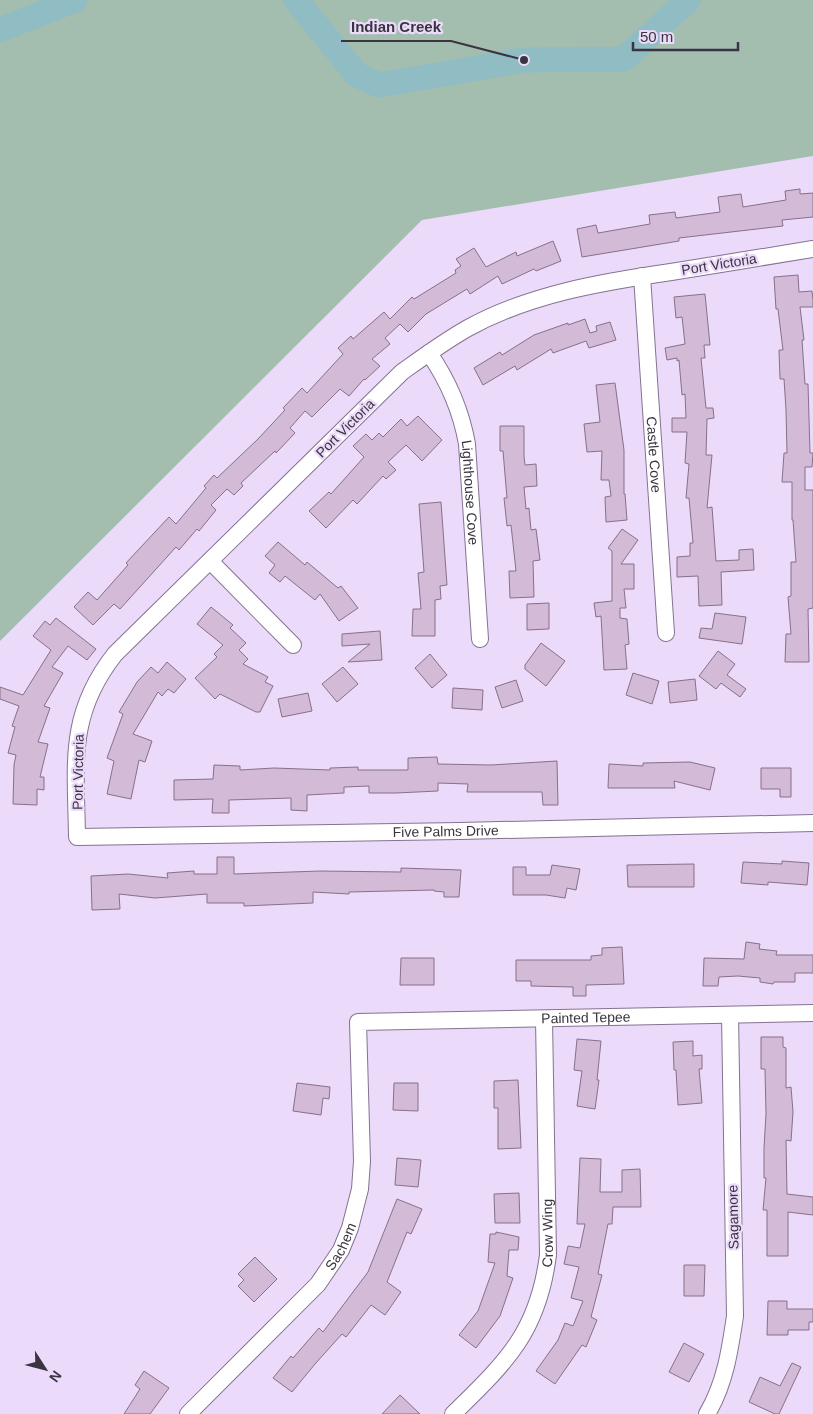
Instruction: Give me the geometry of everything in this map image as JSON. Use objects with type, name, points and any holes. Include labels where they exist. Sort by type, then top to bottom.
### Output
[{"type":"street","name":"Port Victoria","points":[[77,837],[77,742],[83,710],[101,674],[115,654],[402,372],[468,327],[507,310],[552,295],[594,284],[813,249]]},
{"type":"street","name":"Castle Cove","points":[[642,276],[666,633]]},
{"type":"street","name":"Lighthouse Cove","points":[[429,353],[451,389],[464,425],[467,444],[480,638]]},
{"type":"street","points":[[210,561],[293,645]]},
{"type":"street","name":"Five Palms Drive","points":[[77,837],[480,831],[813,823]]},
{"type":"street","name":"Sagamore","points":[[707,1414],[726,1370],[735,1316],[730,1014]]},
{"type":"street","name":"Painted Tepee","points":[[358,1022],[813,1014]]},
{"type":"street","name":"Crow Wing","points":[[453,1414],[491,1377],[516,1347],[535,1312],[545,1275],[548,1255],[544,1019]]},
{"type":"street","name":"Sachem","points":[[188,1414],[318,1284],[341,1250],[350,1228],[360,1189],[362,1161],[358,1022]]},
{"type":"green space","points":[[0,0],[813,0],[813,156],[422,220],[0,641]]},
{"type":"building","points":[[800,189],[800,194],[813,193],[813,217],[782,220],[783,226],[679,238],[679,241],[582,257],[577,229],[596,225],[598,233],[650,224],[649,215],[675,212],[676,218],[720,212],[718,197],[741,194],[743,207],[786,200],[785,191]]},
{"type":"building","points":[[553,241],[561,261],[536,271],[534,269],[502,284],[498,276],[470,294],[467,289],[426,314],[408,332],[400,324],[385,338],[390,344],[372,359],[380,366],[364,379],[349,396],[340,389],[312,417],[305,411],[290,428],[295,433],[276,453],[275,451],[241,483],[243,486],[234,495],[227,489],[211,505],[216,510],[199,531],[197,529],[179,550],[176,547],[120,609],[114,604],[93,625],[74,607],[88,592],[97,600],[128,565],[126,563],[169,517],[176,524],[206,488],[204,486],[214,475],[217,478],[258,439],[302,388],[307,393],[343,354],[338,348],[351,336],[353,339],[384,312],[390,319],[412,297],[414,299],[456,273],[455,270],[461,266],[456,259],[474,248],[486,267],[516,252],[517,256]]},
{"type":"building","points":[[798,275],[799,292],[812,291],[813,300],[813,307],[800,307],[804,340],[802,340],[805,384],[808,384],[810,453],[813,453],[812,467],[805,467],[805,490],[813,490],[813,608],[808,609],[809,662],[785,662],[786,634],[791,634],[788,597],[791,596],[791,562],[796,562],[792,520],[792,482],[782,482],[784,453],[787,453],[786,410],[784,379],[780,379],[779,350],[783,350],[778,309],[776,309],[774,277]]},
{"type":"building","points":[[705,294],[710,345],[704,345],[705,358],[701,358],[706,408],[713,408],[714,418],[707,419],[706,455],[712,455],[707,508],[712,507],[716,561],[739,560],[739,550],[753,549],[754,570],[721,572],[722,605],[699,606],[698,576],[677,577],[677,557],[690,556],[690,543],[693,543],[689,498],[686,498],[689,464],[685,463],[687,432],[672,432],[672,418],[686,418],[685,394],[682,395],[679,360],[677,361],[677,358],[667,360],[665,348],[685,344],[682,317],[676,318],[674,297]]},
{"type":"building","points":[[585,319],[590,333],[597,331],[596,326],[610,322],[616,340],[589,348],[586,341],[553,353],[551,349],[517,370],[515,366],[483,385],[474,368],[500,352],[502,355],[534,335]]},
{"type":"building","points":[[615,383],[624,450],[624,494],[627,520],[606,522],[605,497],[611,496],[609,480],[601,480],[602,451],[587,452],[584,424],[600,422],[596,385]]},
{"type":"building","points":[[418,416],[442,440],[422,461],[406,445],[388,462],[396,470],[386,479],[383,476],[357,504],[353,500],[326,528],[309,511],[329,492],[331,494],[364,457],[353,446],[366,434],[372,440],[379,433],[383,437],[401,419],[407,426]]},
{"type":"building","points":[[500,426],[524,426],[525,465],[536,464],[537,486],[524,487],[526,509],[529,508],[531,530],[536,529],[540,560],[533,561],[534,597],[510,598],[509,571],[516,571],[511,525],[507,526],[504,498],[507,498],[503,451],[500,451]]},
{"type":"building","points":[[441,502],[447,585],[440,586],[441,599],[435,600],[435,636],[412,636],[413,609],[421,609],[418,573],[424,572],[419,504]]},
{"type":"building","points":[[622,529],[638,540],[621,564],[634,564],[634,589],[624,589],[626,608],[620,608],[620,618],[627,619],[629,644],[625,645],[627,669],[604,670],[601,616],[596,617],[594,603],[612,601],[612,551],[608,548]]},
{"type":"building","points":[[278,542],[305,565],[307,562],[338,588],[341,586],[358,608],[339,621],[320,594],[315,600],[285,576],[280,582],[269,573],[275,565],[265,556]]},
{"type":"building","points":[[549,603],[549,629],[527,630],[527,604]]},
{"type":"building","points":[[211,607],[233,625],[230,628],[246,643],[239,650],[248,659],[243,664],[268,677],[265,682],[273,686],[260,712],[256,712],[220,694],[215,699],[195,678],[217,657],[214,654],[223,645],[197,624]]},
{"type":"building","points":[[715,613],[746,617],[742,644],[699,638],[701,628],[712,629]]},
{"type":"building","points":[[56,618],[96,649],[87,660],[68,646],[52,667],[63,673],[44,706],[50,708],[38,742],[48,744],[40,777],[44,777],[44,790],[37,789],[37,805],[13,804],[16,755],[8,753],[15,727],[12,726],[19,706],[0,699],[0,687],[23,695],[51,650],[33,636],[45,621],[50,625]]},
{"type":"building","points":[[380,631],[382,660],[348,662],[370,644],[342,646],[342,634]]},
{"type":"building","points":[[541,643],[565,661],[546,686],[525,669],[525,665]]},
{"type":"building","points":[[718,651],[735,664],[727,675],[746,689],[740,697],[721,683],[716,689],[699,676]]},
{"type":"building","points":[[430,654],[447,675],[432,688],[415,668]]},
{"type":"building","points":[[167,662],[186,679],[174,693],[168,689],[162,696],[158,692],[133,734],[152,741],[145,762],[139,760],[131,799],[107,794],[114,761],[107,758],[123,714],[119,712],[137,682],[151,667],[158,673]]},
{"type":"building","points":[[343,667],[358,684],[337,702],[322,684]]},
{"type":"building","points":[[633,673],[659,681],[652,704],[626,695]]},
{"type":"building","points":[[695,679],[697,700],[670,703],[668,682]]},
{"type":"building","points":[[516,680],[523,701],[502,708],[495,687]]},
{"type":"building","points":[[453,688],[483,690],[482,710],[452,708]]},
{"type":"building","points":[[308,693],[312,711],[282,717],[278,699]]},
{"type":"building","points":[[437,757],[438,764],[491,765],[557,761],[558,805],[543,805],[542,792],[467,792],[468,784],[438,783],[438,791],[396,793],[369,793],[369,786],[344,787],[344,793],[307,795],[307,811],[291,810],[291,798],[229,800],[229,813],[212,813],[213,799],[174,800],[174,780],[213,779],[214,765],[240,766],[240,770],[274,768],[330,770],[330,768],[358,767],[358,770],[408,770],[408,758]]},
{"type":"building","points":[[690,762],[715,768],[710,790],[674,781],[675,788],[608,788],[609,764],[643,766],[643,763]]},
{"type":"building","points":[[761,768],[791,768],[791,797],[780,797],[780,789],[761,789]]},
{"type":"building","points":[[217,857],[234,857],[234,874],[320,871],[401,872],[401,868],[461,870],[459,897],[444,897],[444,892],[434,890],[349,892],[349,894],[313,892],[313,903],[244,906],[244,903],[207,903],[207,894],[155,898],[119,894],[120,909],[92,910],[91,876],[128,874],[168,878],[167,873],[194,871],[194,874],[217,874]]},
{"type":"building","points":[[782,861],[809,863],[807,885],[768,882],[768,885],[741,883],[743,862],[782,864]]},
{"type":"building","points":[[694,864],[694,887],[628,887],[627,865]]},
{"type":"building","points":[[552,865],[580,869],[576,890],[567,888],[565,898],[546,895],[513,895],[513,867],[526,867],[526,875],[550,875]]},
{"type":"building","points":[[746,942],[760,944],[759,949],[777,951],[776,955],[813,955],[813,973],[795,973],[795,982],[774,982],[773,984],[760,982],[760,978],[719,977],[718,986],[703,986],[704,958],[744,959]]},
{"type":"building","points":[[622,947],[624,984],[586,985],[586,996],[573,996],[573,987],[531,986],[531,981],[516,981],[516,960],[591,960],[591,956],[602,955],[602,948]]},
{"type":"building","points":[[401,958],[434,958],[434,985],[400,985]]},
{"type":"building","points":[[761,1037],[783,1037],[783,1047],[786,1048],[786,1088],[791,1087],[793,1112],[791,1141],[786,1140],[787,1194],[813,1197],[813,1215],[788,1212],[788,1256],[767,1256],[767,1210],[763,1210],[766,1178],[764,1178],[765,1069],[761,1069]]},
{"type":"building","points":[[577,1039],[601,1041],[595,1109],[577,1106],[582,1071],[574,1070]]},
{"type":"building","points":[[693,1041],[693,1056],[702,1055],[702,1069],[699,1069],[702,1103],[678,1105],[673,1042]]},
{"type":"building","points":[[518,1080],[521,1148],[498,1149],[498,1108],[494,1108],[494,1081]]},
{"type":"building","points":[[297,1083],[330,1087],[329,1099],[323,1098],[321,1115],[293,1111]]},
{"type":"building","points":[[394,1083],[418,1083],[418,1111],[393,1110]]},
{"type":"building","points":[[397,1158],[421,1160],[418,1187],[395,1185]]},
{"type":"building","points":[[580,1158],[601,1159],[600,1192],[622,1192],[622,1170],[640,1169],[641,1207],[613,1207],[612,1224],[608,1224],[598,1274],[602,1275],[591,1317],[597,1320],[586,1347],[582,1345],[555,1384],[536,1371],[558,1340],[565,1323],[573,1326],[583,1301],[571,1298],[579,1267],[564,1264],[568,1246],[580,1248],[585,1224],[577,1224]]},
{"type":"building","points":[[519,1193],[520,1223],[495,1223],[494,1194]]},
{"type":"building","points":[[397,1199],[422,1209],[411,1234],[407,1232],[387,1282],[401,1292],[385,1315],[371,1305],[346,1337],[342,1334],[292,1392],[273,1378],[291,1356],[293,1358],[319,1328],[323,1332],[368,1272]]},
{"type":"building","points":[[496,1232],[519,1237],[518,1250],[509,1250],[507,1276],[513,1278],[500,1316],[476,1348],[459,1335],[478,1311],[495,1263],[488,1262],[490,1234],[496,1234]]},
{"type":"building","points":[[255,1257],[277,1279],[254,1302],[238,1286],[244,1280],[238,1274]]},
{"type":"building","points":[[684,1265],[705,1265],[704,1296],[684,1296]]},
{"type":"building","points":[[768,1301],[787,1301],[787,1309],[813,1309],[813,1322],[809,1322],[809,1330],[788,1330],[788,1335],[767,1335]]},
{"type":"building","points":[[684,1343],[704,1354],[689,1382],[669,1372]]},
{"type":"building","points":[[792,1363],[801,1367],[779,1414],[749,1402],[760,1377],[780,1386]]},
{"type":"building","points":[[144,1371],[169,1388],[150,1414],[124,1414],[140,1389],[135,1385]]},
{"type":"building","points":[[400,1395],[420,1414],[382,1414]]},
{"type":"waterway","points":[[0,30],[75,0]]},
{"type":"waterway","points":[[296,0],[357,75],[379,85],[524,60],[624,59],[688,0]]},
{"type":"place","name":"Indian Creek","points":[[524,60]]}]
